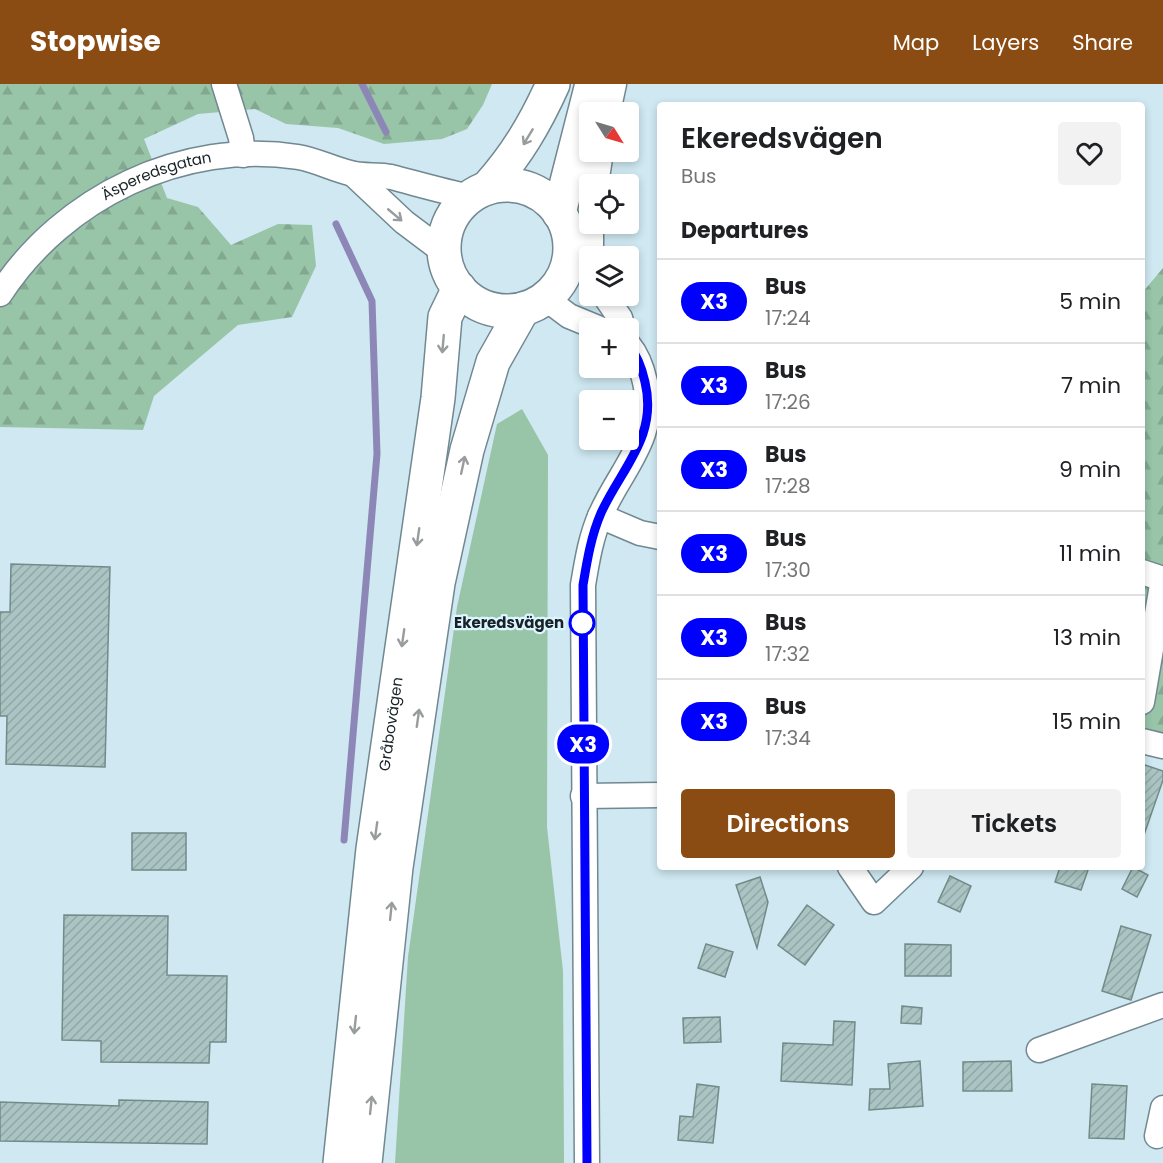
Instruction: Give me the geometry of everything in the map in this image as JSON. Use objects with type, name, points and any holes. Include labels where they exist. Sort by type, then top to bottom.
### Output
[{"type":"main road","points":[[553,84],[530,134],[511,162],[450,221],[444,252],[449,271],[459,288],[477,303],[488,308],[512,311],[534,303],[565,272],[578,234],[592,84]]},
{"type":"main road","points":[[478,193],[507,186],[527,189],[551,203],[578,234]]},
{"type":"main road","name":"Gråbovägen","points":[[340,1163],[374,849],[438,398],[446,317],[459,288]]},
{"type":"main road","name":"Gråbovägen","points":[[365,1163],[396,867],[438,583],[467,450],[490,373],[505,338],[534,303]]},
{"type":"street","points":[[224,84],[241,138],[243,155]]},
{"type":"street","points":[[610,102],[614,84]]},
{"type":"street","name":"Äsperedsgatan","points":[[0,294],[29,255],[76,213],[105,195],[175,164],[195,158],[243,155],[298,158],[352,174],[390,177],[420,187],[478,193]]},
{"type":"street","name":"Äsperedsgatan","points":[[352,174],[404,222],[444,252]]},
{"type":"street","points":[[534,303],[579,320]]},
{"type":"street","points":[[587,1163],[583,585],[600,516],[646,429],[649,404],[639,363]]},
{"type":"street","points":[[600,516],[640,533],[657,536]]},
{"type":"street","points":[[1145,573],[1163,579],[1145,684]]},
{"type":"street","points":[[1145,742],[1163,746]]},
{"type":"street","points":[[583,796],[657,795]]},
{"type":"street","points":[[852,870],[874,902],[907,870]]},
{"type":"street","points":[[1039,1050],[1163,1005]]},
{"type":"street","points":[[1157,1136],[1163,1108]]},
{"type":"green space","points":[[0,84],[492,84],[483,105],[467,129],[442,139],[384,144],[338,128],[286,124],[255,109],[198,114],[144,139],[167,198],[198,207],[231,245],[278,224],[312,225],[316,266],[292,317],[238,325],[154,396],[143,430],[0,427]]},
{"type":"green space","points":[[1163,268],[1163,733],[1145,730],[1145,289]]},
{"type":"green space","points":[[522,409],[548,455],[547,827],[563,971],[564,1163],[395,1163],[408,957],[457,607],[497,424]]},
{"type":"building","points":[[11,564],[110,567],[105,767],[6,764],[7,716],[0,716],[0,612],[10,612]]},
{"type":"building","points":[[1145,765],[1163,771],[1163,780],[1145,832]]},
{"type":"building","points":[[132,833],[186,833],[186,870],[132,870]]},
{"type":"building","points":[[1059,870],[1088,870],[1081,890],[1055,882]]},
{"type":"building","points":[[1132,870],[1139,870],[1148,875],[1137,897],[1122,889]]},
{"type":"building","points":[[950,876],[971,886],[960,912],[938,902]]},
{"type":"building","points":[[760,877],[768,902],[757,948],[736,885]]},
{"type":"building","points":[[807,905],[834,925],[805,965],[778,945]]},
{"type":"building","points":[[64,915],[168,916],[167,975],[227,976],[226,1042],[210,1042],[209,1063],[101,1062],[101,1041],[62,1040]]},
{"type":"building","points":[[1121,926],[1151,935],[1131,1000],[1102,991]]},
{"type":"building","points":[[706,944],[733,952],[725,977],[698,968]]},
{"type":"building","points":[[905,944],[951,945],[951,976],[905,976]]},
{"type":"building","points":[[902,1006],[922,1008],[921,1024],[901,1023]]},
{"type":"building","points":[[720,1017],[721,1042],[684,1043],[683,1018]]},
{"type":"building","points":[[834,1021],[855,1022],[852,1085],[781,1081],[783,1043],[833,1045]]},
{"type":"building","points":[[920,1061],[923,1106],[869,1110],[870,1089],[890,1089],[888,1064]]},
{"type":"building","points":[[1011,1061],[1012,1091],[963,1091],[963,1062]]},
{"type":"building","points":[[697,1084],[719,1087],[713,1143],[678,1140],[680,1116],[693,1117]]},
{"type":"building","points":[[1092,1084],[1127,1086],[1124,1139],[1089,1138]]},
{"type":"building","points":[[119,1100],[208,1102],[207,1144],[0,1141],[0,1102],[119,1106]]},
{"type":"waterway","points":[[362,84],[386,132]]},
{"type":"waterway","points":[[336,224],[372,301],[377,454],[344,840]]},
{"type":"bus line","name":"X3","points":[[587,1163],[583,585],[589,551],[600,516],[636,452],[646,429],[649,404],[639,363]]},
{"type":"place","name":"Ekeredsvägen","points":[[582,623]]}]
